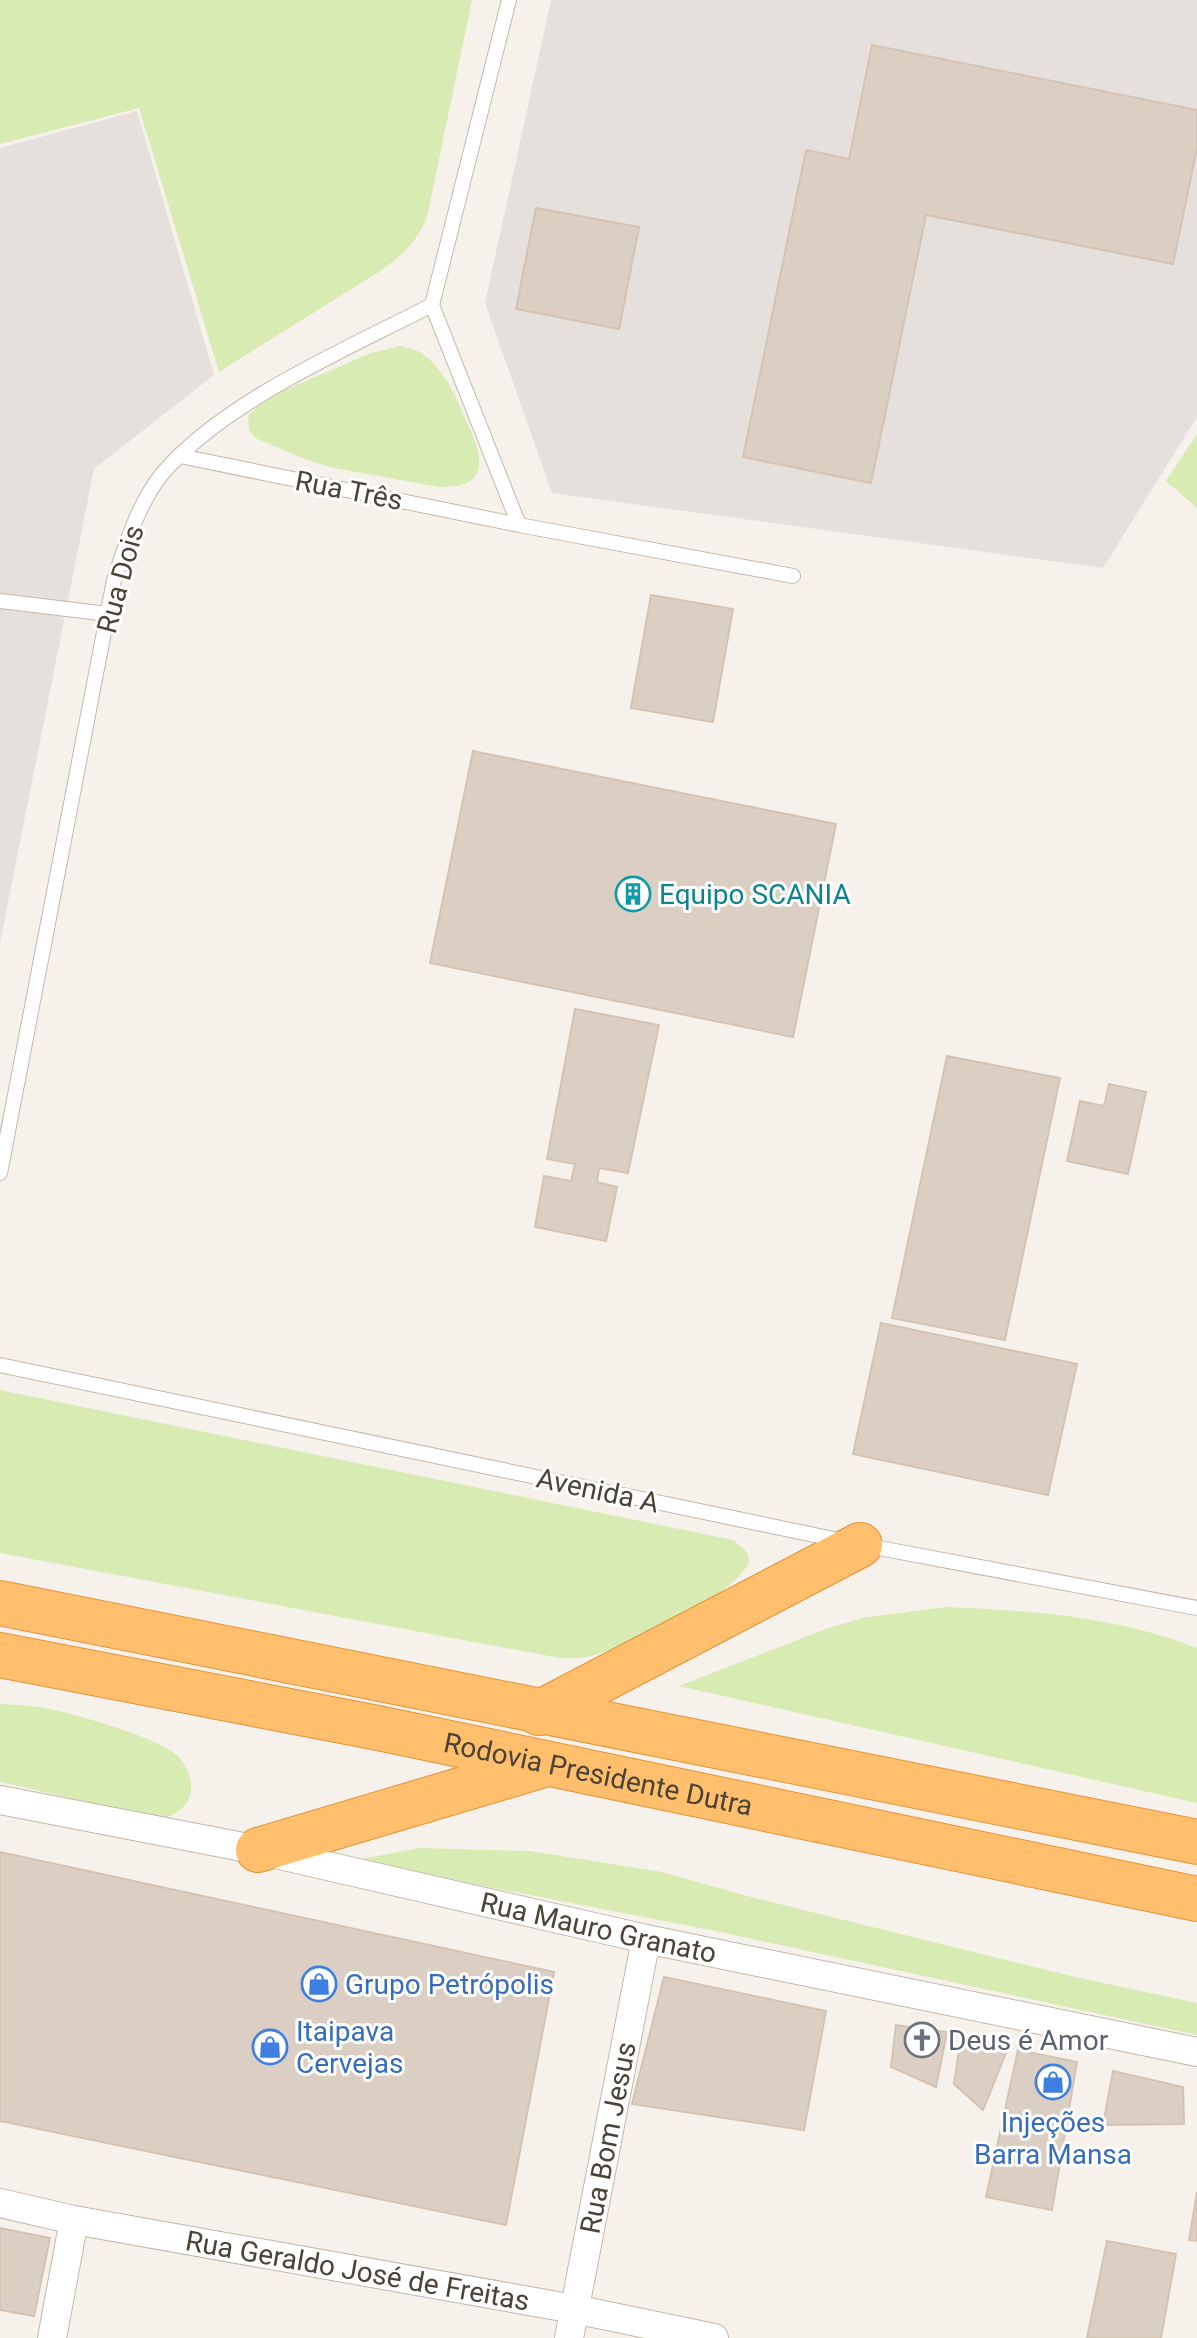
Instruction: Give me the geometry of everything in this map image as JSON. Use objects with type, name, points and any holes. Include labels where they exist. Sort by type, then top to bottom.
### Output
[{"type":"highway","points":[[539,1713],[860,1545]]},
{"type":"highway","name":"Rodovia Presidente Dutra","points":[[0,1603],[1197,1842]]},
{"type":"highway","name":"Rodovia Presidente Dutra","points":[[0,1655],[549,1764],[1196,1899]]},
{"type":"highway","points":[[258,1850],[549,1764]]},
{"type":"street","name":"Rua Mauro Granato","points":[[0,1800],[258,1850],[646,1939],[1197,2052]]},
{"type":"street","name":"Rua Bom Jesus","points":[[569,2338],[646,1939]]},
{"type":"street","name":"Rua Geraldo José de Freitas","points":[[0,2203],[74,2220],[574,2309],[714,2338]]},
{"type":"street","points":[[52,2338],[74,2220]]},
{"type":"lane","points":[[509,0],[432,305],[519,525]]},
{"type":"lane","name":"Rua Dois","points":[[0,1173],[114,580],[142,506],[161,476],[206,432],[270,390],[432,305]]},
{"type":"lane","name":"Rua Três","points":[[180,456],[519,525],[793,576]]},
{"type":"lane","points":[[0,601],[108,614]]},
{"type":"lane","name":"Avenida A","points":[[0,1365],[860,1545],[1197,1608]]},
{"type":"shaded area","points":[[551,0],[1197,0],[1197,417],[1103,568],[552,493],[485,303]]},
{"type":"shaded area","points":[[137,111],[214,375],[94,469],[0,943],[0,148]]},
{"type":"green space","points":[[0,0],[472,0],[423,226],[409,247],[382,270],[219,372],[139,108],[0,144]]},
{"type":"green space","points":[[400,346],[426,356],[441,372],[454,394],[479,455],[476,475],[469,482],[439,487],[329,467],[255,438],[249,430],[248,416],[262,401],[371,353]]},
{"type":"green space","points":[[1197,434],[1197,508],[1166,481]]},
{"type":"green space","points":[[0,1390],[733,1540],[747,1552],[749,1562],[723,1590],[653,1632],[587,1657],[560,1658],[0,1553]]},
{"type":"green space","points":[[946,1607],[1010,1610],[1105,1622],[1167,1637],[1197,1648],[1197,1803],[679,1686],[862,1618]]},
{"type":"green space","points":[[0,1704],[38,1707],[73,1715],[153,1741],[183,1762],[191,1784],[187,1802],[179,1811],[162,1819],[0,1782]]},
{"type":"green space","points":[[420,1848],[530,1851],[662,1872],[1071,1976],[1197,2003],[1197,2035],[711,1930],[361,1859]]},
{"type":"building","points":[[872,45],[1197,110],[1197,148],[1173,264],[926,215],[871,483],[743,457],[806,150],[849,159]]},
{"type":"building","points":[[536,208],[639,227],[619,329],[516,309]]},
{"type":"building","points":[[651,595],[733,609],[713,722],[631,708]]},
{"type":"building","name":"Equipo SCANIA","points":[[473,751],[836,824],[793,1037],[430,963]]},
{"type":"building","points":[[575,1009],[659,1025],[628,1173],[599,1168],[597,1182],[617,1187],[606,1241],[535,1227],[544,1176],[571,1181],[575,1164],[547,1159]]},
{"type":"building","points":[[947,1056],[1060,1078],[1005,1340],[892,1318]]},
{"type":"building","points":[[1109,1084],[1146,1092],[1128,1174],[1067,1161],[1080,1101],[1104,1106]]},
{"type":"building","points":[[881,1323],[1077,1364],[1048,1495],[853,1454]]},
{"type":"building","name":"Itaipava Cervejas","points":[[0,1852],[554,1972],[506,2225],[0,2121]]},
{"type":"building","points":[[664,1977],[826,2011],[804,2130],[632,2104]]},
{"type":"building","points":[[896,2025],[947,2032],[936,2087],[891,2067]]},
{"type":"building","points":[[960,2043],[1010,2043],[983,2110],[954,2084]]},
{"type":"building","points":[[1018,2050],[1077,2062],[1052,2210],[986,2197]]},
{"type":"building","points":[[1113,2071],[1183,2087],[1184,2124],[1103,2125]]},
{"type":"building","points":[[1197,2192],[1197,2241],[1189,2240]]},
{"type":"building","points":[[0,2228],[50,2238],[34,2316],[0,2310]]},
{"type":"building","points":[[1107,2241],[1176,2254],[1161,2338],[1087,2338]]},
{"type":"place","name":"Equipo SCANIA","points":[[633,894]]},
{"type":"place","name":"Grupo Petrópolis","points":[[319,1984]]},
{"type":"place","name":"Deus é Amor","points":[[922,2040]]},
{"type":"place","name":"Itaipava Cervejas","points":[[270,2047]]},
{"type":"place","name":"Injeções Barra Mansa","points":[[1053,2082]]}]
